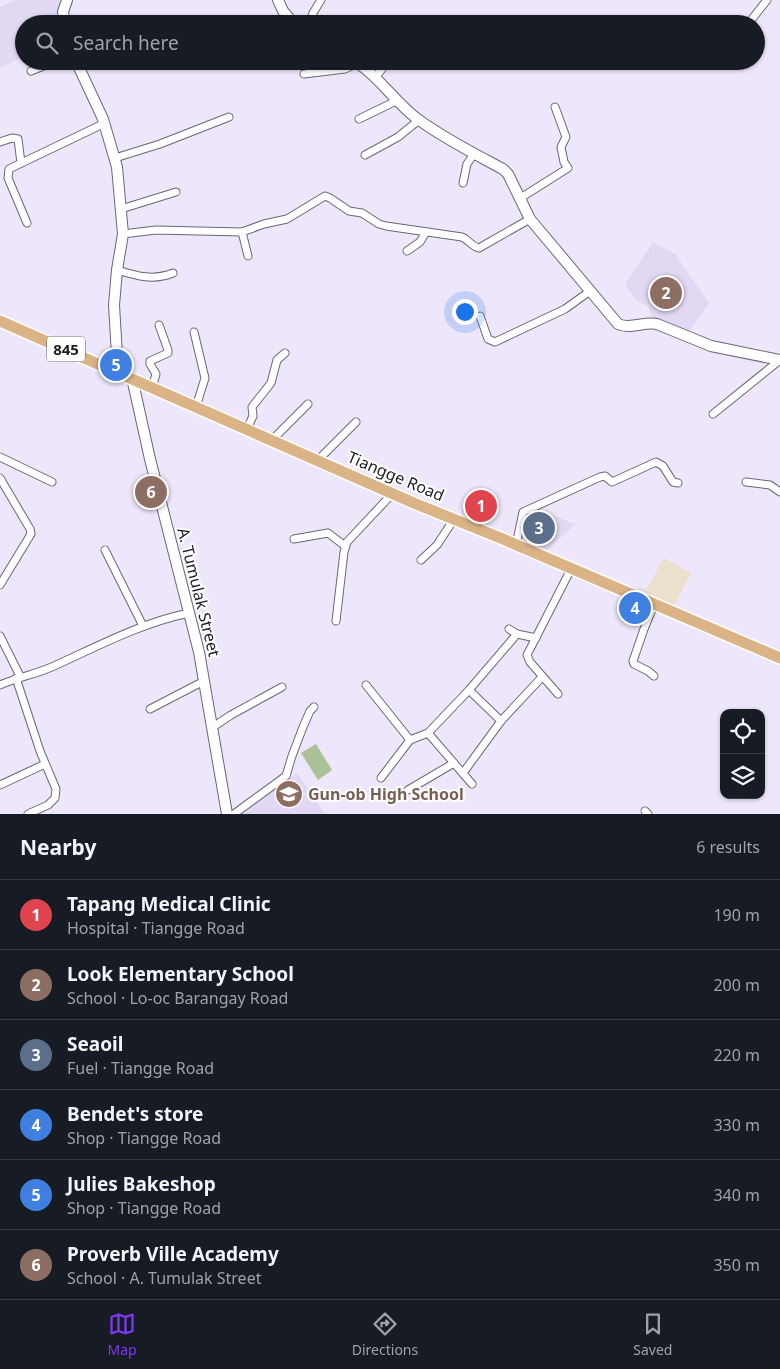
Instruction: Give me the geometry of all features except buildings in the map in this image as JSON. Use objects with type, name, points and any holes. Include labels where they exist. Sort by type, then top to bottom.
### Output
[{"type":"main road","name":"Tiangge Road","points":[[0,321],[393,493],[779,655]]},
{"type":"street","points":[[64,15],[67,0]]},
{"type":"street","points":[[278,0],[286,15]]},
{"type":"street","points":[[312,15],[321,0]]},
{"type":"street","points":[[755,15],[767,0]]},
{"type":"street","points":[[80,70],[104,123],[115,158],[123,234],[114,305],[118,372]]},
{"type":"street","points":[[304,74],[337,70]]},
{"type":"street","points":[[365,70],[396,101],[419,120],[474,154],[503,169],[508,174],[530,219],[620,326],[625,327],[650,322],[711,346],[780,360]]},
{"type":"street","points":[[375,78],[381,70]]},
{"type":"street","points":[[360,119],[396,101]]},
{"type":"street","points":[[519,199],[568,168],[564,162],[561,147],[566,137],[555,107]]},
{"type":"street","points":[[115,158],[160,144],[230,116]]},
{"type":"street","points":[[365,155],[398,137],[419,120]]},
{"type":"street","points":[[27,223],[8,178],[8,169],[104,123]]},
{"type":"street","points":[[0,142],[12,138],[18,139],[21,163]]},
{"type":"street","points":[[463,183],[467,164],[474,154]]},
{"type":"street","points":[[121,209],[176,192]]},
{"type":"street","points":[[123,234],[156,230],[242,232],[264,224],[287,219],[326,196],[349,211],[362,214],[379,224],[462,237],[468,239],[476,248],[530,219]]},
{"type":"street","points":[[242,232],[248,256]]},
{"type":"street","points":[[407,251],[420,242],[426,232]]},
{"type":"street","points":[[117,270],[145,278],[173,274]]},
{"type":"street","points":[[480,316],[488,338],[495,342],[565,309],[590,291]]},
{"type":"street","points":[[152,388],[156,374],[150,361],[168,353],[159,325]]},
{"type":"street","points":[[194,332],[205,378],[196,407]]},
{"type":"street","points":[[247,428],[253,416],[252,407],[271,383],[277,360],[285,353]]},
{"type":"street","points":[[713,414],[780,360]]},
{"type":"street","name":"A. Tumulak Street","points":[[132,378],[189,612],[213,727],[227,814]]},
{"type":"street","points":[[272,440],[308,404]]},
{"type":"street","points":[[318,460],[356,422]]},
{"type":"street","points":[[0,457],[52,482]]},
{"type":"street","points":[[516,545],[523,512],[600,477],[605,476],[612,482],[656,462],[663,466],[673,482],[678,483]]},
{"type":"street","points":[[0,478],[30,529],[31,534],[0,585]]},
{"type":"street","points":[[746,482],[770,484],[780,492]]},
{"type":"street","points":[[336,621],[345,546],[393,493]]},
{"type":"street","points":[[421,560],[437,545],[454,518]]},
{"type":"street","points":[[294,539],[328,533],[345,546]]},
{"type":"street","points":[[105,550],[143,626]]},
{"type":"street","points":[[558,694],[527,658],[571,569]]},
{"type":"street","points":[[654,604],[633,660],[634,664],[654,676]]},
{"type":"street","points":[[0,685],[18,677],[52,667],[87,649],[162,618],[189,612]]},
{"type":"street","points":[[509,629],[517,634],[536,638]]},
{"type":"street","points":[[381,778],[410,740],[428,733],[469,690],[517,634]]},
{"type":"street","points":[[0,636],[18,677],[45,764],[56,789],[55,798],[48,805],[28,814]]},
{"type":"street","points":[[463,774],[500,721],[542,677]]},
{"type":"street","points":[[150,709],[204,681]]},
{"type":"street","points":[[366,685],[410,740]]},
{"type":"street","points":[[213,727],[282,687]]},
{"type":"street","points":[[469,690],[500,721]]},
{"type":"street","points":[[234,814],[286,776],[303,726],[314,706]]},
{"type":"street","points":[[428,733],[472,784]]},
{"type":"street","points":[[408,790],[454,763]]},
{"type":"street","points":[[0,785],[45,764]]},
{"type":"shaded area","points":[[15,0],[63,0],[62,15],[15,15],[15,60],[0,68],[0,7]]},
{"type":"shaded area","points":[[653,242],[675,254],[709,303],[689,332],[653,320],[648,306],[637,301],[625,285]]},
{"type":"shaded area","points":[[534,508],[575,524],[545,552],[519,541],[524,513]]},
{"type":"shaded area","points":[[664,558],[691,573],[672,609],[644,594]]},
{"type":"shaded area","name":"Gun-ob High School","points":[[297,773],[325,814],[236,814]]},
{"type":"green space","points":[[316,744],[332,770],[318,780],[301,753]]},
{"type":"place","name":"Look Elementary School","points":[[666,293]]},
{"type":"place","name":"Julies Bakeshop","points":[[116,365]]},
{"type":"place","name":"Proverb Ville Academy","points":[[151,492]]},
{"type":"place","name":"Tapang Medical Clinic","points":[[481,506]]},
{"type":"place","name":"Seaoil","points":[[539,528]]},
{"type":"place","name":"Bendet's store","points":[[635,608]]},
{"type":"place","name":"Gun-ob High School","points":[[289,794]]}]
